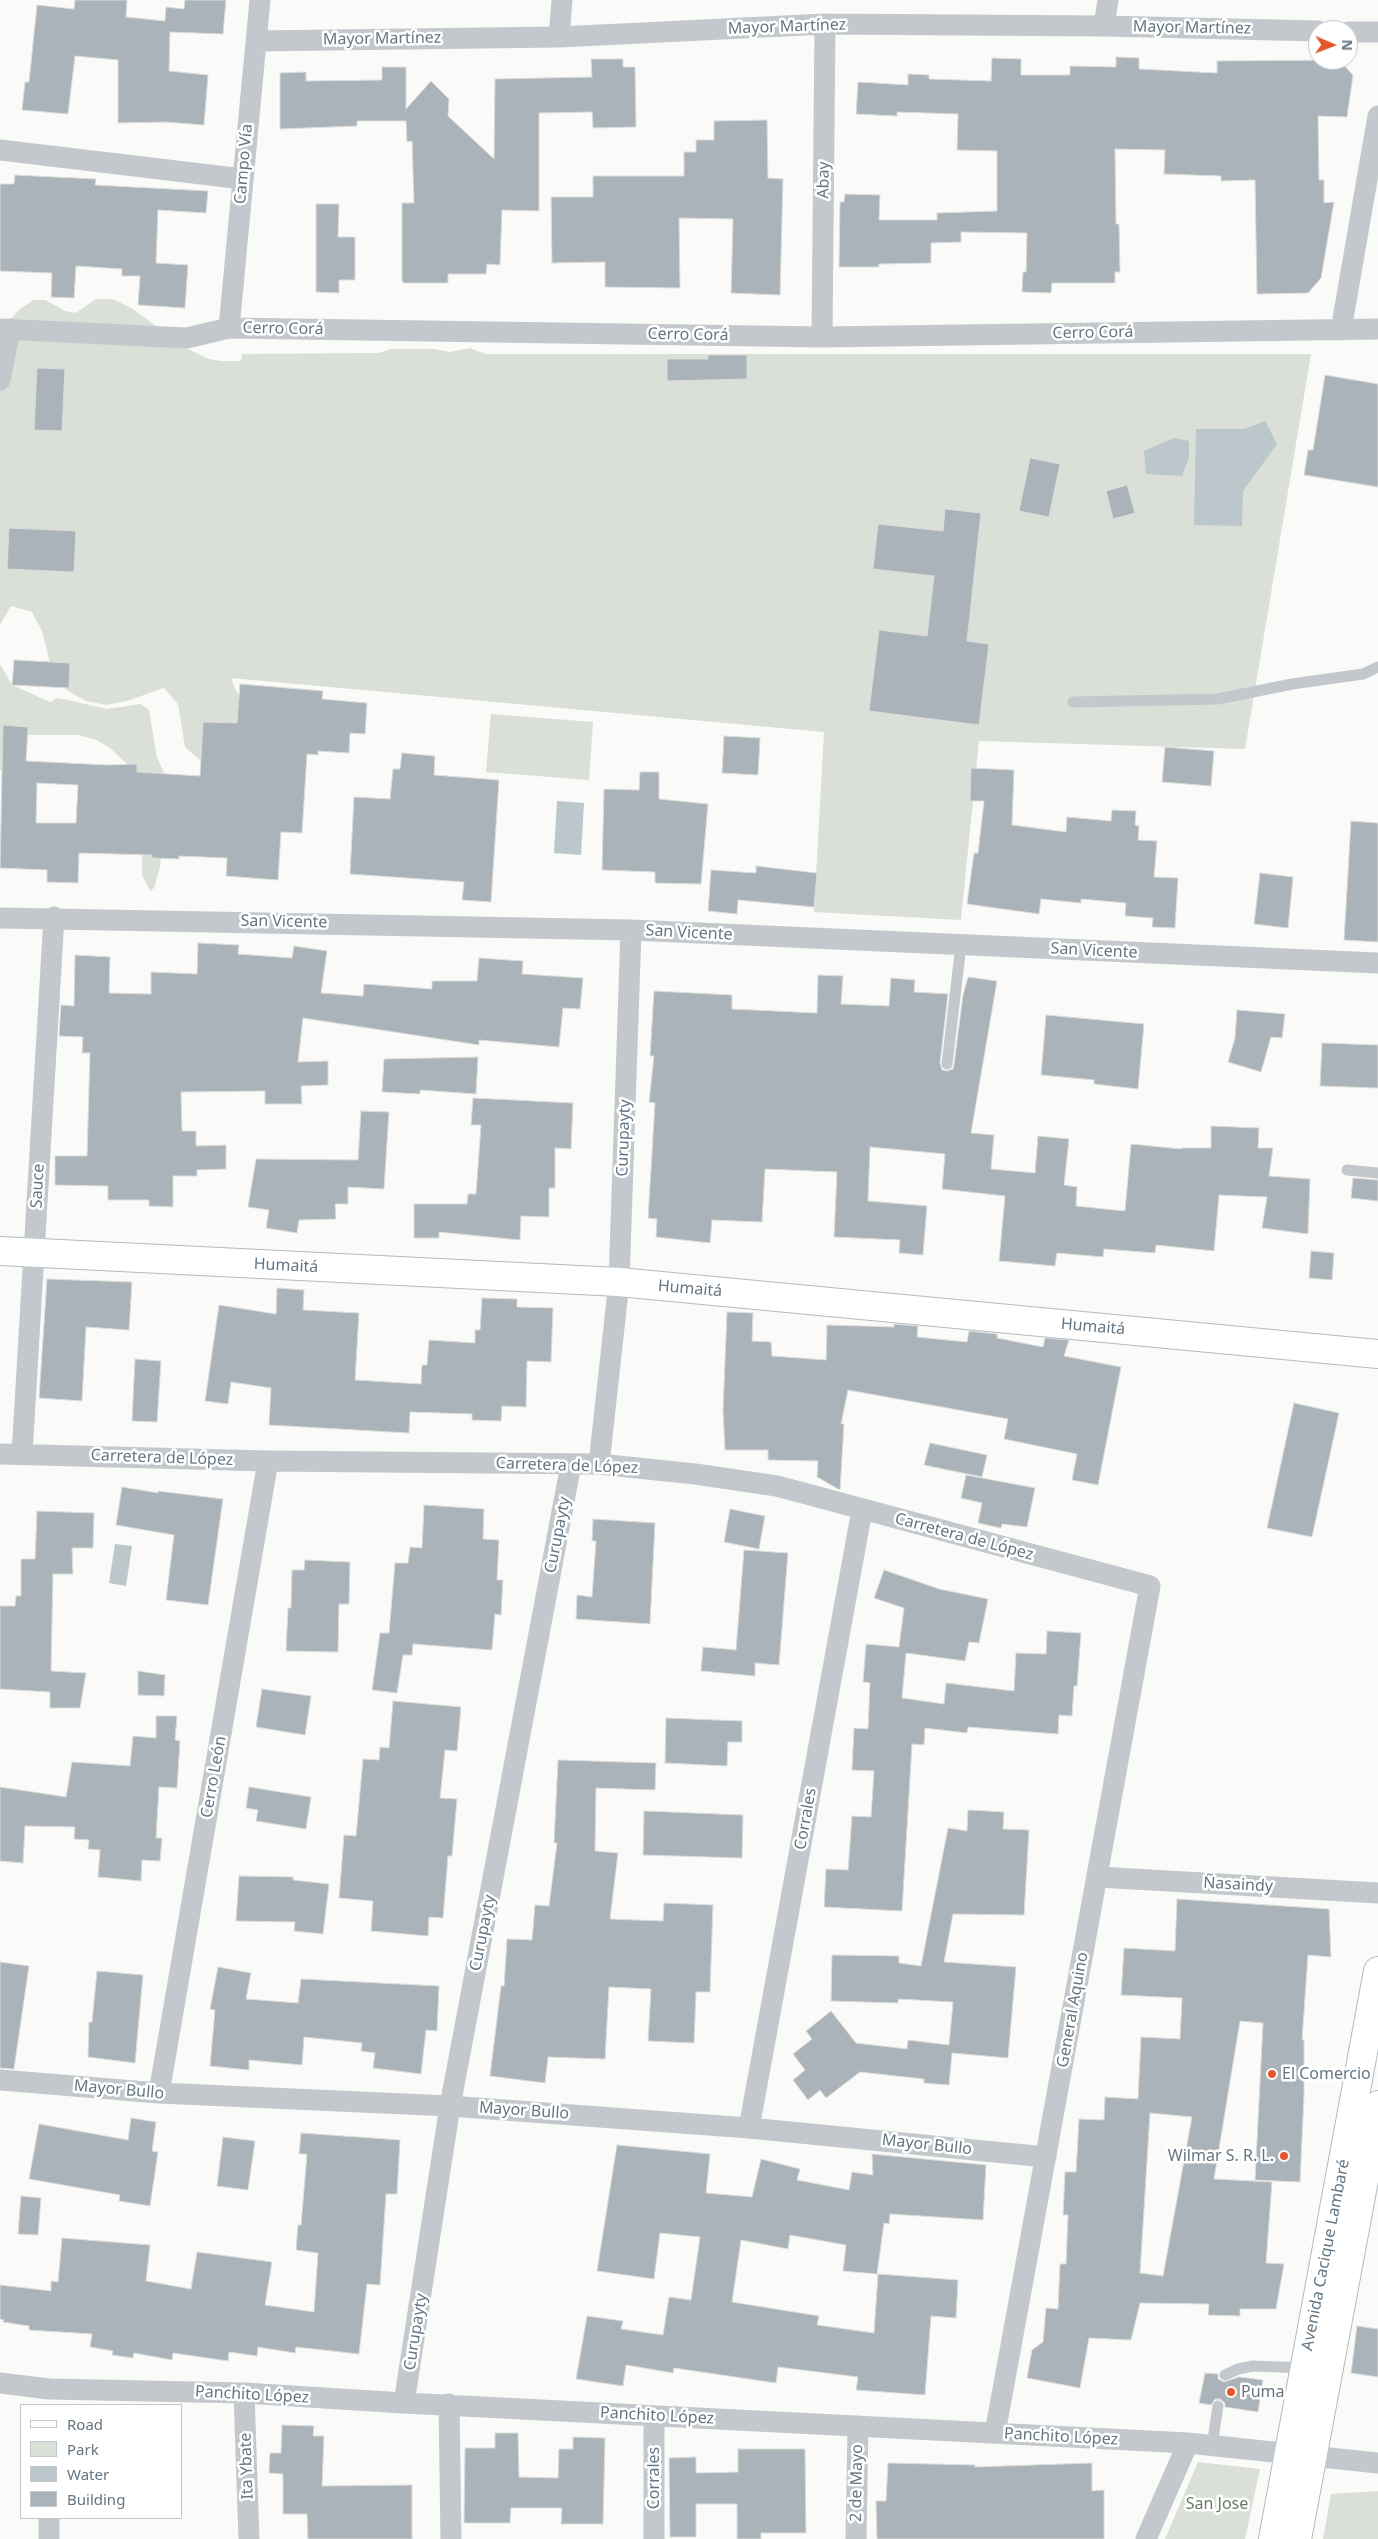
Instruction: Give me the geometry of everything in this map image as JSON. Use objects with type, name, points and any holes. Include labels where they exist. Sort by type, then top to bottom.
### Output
[{"type":"street","name":"Campo Vía","points":[[229,328],[260,0]]},
{"type":"street","points":[[559,36],[562,0]]},
{"type":"street","points":[[1104,26],[1108,0]]},
{"type":"street","name":"Mayor Martínez","points":[[256,41],[559,36],[825,24],[1104,26],[1308,31]]},
{"type":"street","name":"Abay","points":[[822,337],[825,24]]},
{"type":"street","points":[[1358,32],[1378,32]]},
{"type":"street","points":[[1341,330],[1378,116]]},
{"type":"street","points":[[0,150],[243,179]]},
{"type":"street","name":"Cerro Corá","points":[[5,329],[187,338],[229,328],[822,337],[1378,329]]},
{"type":"street","points":[[0,380],[5,329]]},
{"type":"street","name":"San Vicente","points":[[0,918],[54,917],[630,930],[1378,963]]},
{"type":"street","name":"Sauce","points":[[22,1454],[54,917]]},
{"type":"street","name":"Curupayty","points":[[599,1464],[619,1282],[630,930]]},
{"type":"street","name":"Humaitá","points":[[0,1251],[619,1282],[1378,1354]]},
{"type":"street","name":"Carretera de López","points":[[0,1454],[268,1461],[599,1464],[777,1486],[1150,1586]]},
{"type":"street","name":"Cerro León","points":[[159,2093],[268,1461]]},
{"type":"street","name":"Curupayty","points":[[404,2403],[450,2106],[572,1464]]},
{"type":"street","name":"Corrales","points":[[750,2128],[862,1510]]},
{"type":"street","name":"General Aquino","points":[[995,2434],[1150,1586]]},
{"type":"street","name":"Ñasaindy","points":[[1098,1877],[1378,1893]]},
{"type":"street","name":"Avenida Cacique Lambaré","points":[[1274,2539],[1301,2455],[1364,2156],[1378,1971]]},
{"type":"street","name":"Mayor Bullo","points":[[0,2080],[159,2093],[450,2106],[750,2128],[1046,2157]]},
{"type":"street","name":"Avenida Cacique Lambaré","points":[[1297,2539],[1305,2368],[1378,2105]]},
{"type":"street","name":"Panchito López","points":[[0,2383],[49,2397],[244,2393],[654,2417],[1188,2443],[1378,2463]]},
{"type":"street","name":"Ita Ybate","points":[[244,2393],[249,2539]]},
{"type":"street","points":[[449,2404],[451,2539]]},
{"type":"street","name":"Corrales","points":[[654,2417],[654,2539]]},
{"type":"street","name":"2 de Mayo","points":[[856,2539],[858,2426]]},
{"type":"street","points":[[1146,2539],[1188,2443]]},
{"type":"street","points":[[49,2519],[49,2539]]},
{"type":"lane","points":[[1072,702],[1218,699],[1292,684],[1363,674],[1378,667]]},
{"type":"lane","points":[[947,1064],[961,945]]},
{"type":"lane","points":[[1348,1170],[1378,1173]]},
{"type":"lane","points":[[1225,2375],[1238,2369],[1253,2366],[1305,2368]]},
{"type":"lane","points":[[1212,2446],[1218,2406]]},
{"type":"green space","points":[[96,299],[113,299],[133,309],[184,347],[209,359],[221,361],[241,361],[242,354],[379,353],[391,349],[433,349],[450,352],[470,348],[485,354],[1311,354],[1245,749],[979,741],[961,920],[814,912],[824,732],[231,678],[236,691],[250,709],[202,762],[185,747],[178,704],[164,688],[127,701],[106,705],[86,701],[68,691],[53,675],[42,631],[32,612],[11,606],[0,625],[0,357],[6,324],[20,309],[34,300],[45,300],[65,311],[76,313]]},
{"type":"green space","points":[[0,664],[12,685],[50,702],[57,698],[107,709],[140,704],[149,710],[157,757],[168,782],[160,867],[154,888],[150,891],[142,875],[142,812],[128,765],[110,748],[96,740],[79,735],[26,735],[5,769],[0,770]]},
{"type":"green space","points":[[491,714],[593,722],[589,780],[486,772]]},
{"type":"green space","name":"San Jose","points":[[1198,2462],[1260,2469],[1245,2539],[1165,2539]]},
{"type":"green space","points":[[1378,2491],[1378,2539],[1323,2539],[1331,2494]]},
{"type":"water","points":[[1265,421],[1277,444],[1243,491],[1242,526],[1194,525],[1196,429],[1244,429]]},
{"type":"water","points":[[1174,438],[1189,441],[1189,457],[1182,476],[1146,474],[1144,451]]},
{"type":"water","points":[[557,801],[584,803],[581,855],[554,853]]},
{"type":"water","points":[[115,1544],[132,1546],[126,1586],[109,1583]]},
{"type":"building","points":[[75,0],[127,0],[126,17],[165,21],[166,7],[184,9],[185,0],[226,0],[223,34],[170,32],[169,71],[208,75],[204,125],[165,122],[118,123],[118,60],[75,56],[68,114],[22,110],[25,82],[29,82],[37,5],[74,9]]},
{"type":"building","points":[[1116,57],[1139,58],[1139,69],[1217,73],[1217,61],[1308,60],[1308,70],[1348,70],[1353,75],[1347,117],[1318,116],[1319,180],[1324,180],[1324,203],[1334,202],[1321,278],[1308,293],[1257,294],[1255,180],[1221,181],[1221,176],[1164,174],[1165,150],[1115,149],[1116,224],[1119,224],[1120,272],[1115,272],[1115,283],[1052,283],[1051,293],[1022,292],[1023,272],[1026,272],[1027,233],[961,232],[961,242],[931,243],[931,263],[879,264],[879,267],[839,267],[840,202],[844,202],[845,194],[880,195],[879,220],[937,220],[937,213],[997,211],[997,151],[957,150],[958,114],[897,112],[897,116],[856,114],[858,82],[908,85],[908,74],[929,75],[929,79],[991,81],[992,58],[1021,59],[1021,75],[1070,75],[1070,66],[1116,67]]},
{"type":"building","points":[[591,59],[623,59],[623,67],[635,67],[636,127],[593,128],[592,112],[539,113],[539,211],[502,210],[500,265],[487,264],[486,274],[448,274],[448,283],[404,283],[402,281],[402,203],[414,203],[412,141],[407,142],[406,121],[357,121],[357,126],[280,129],[280,73],[306,72],[306,81],[382,80],[382,67],[406,67],[406,109],[431,81],[449,99],[448,116],[494,159],[495,79],[592,77]]},
{"type":"building","points":[[767,120],[768,178],[783,179],[780,295],[731,293],[733,219],[679,218],[680,288],[605,287],[605,262],[552,263],[551,197],[593,197],[593,176],[684,176],[684,152],[696,152],[696,140],[714,140],[714,121]]},
{"type":"building","points":[[15,175],[96,179],[95,185],[208,191],[206,213],[158,210],[156,263],[188,265],[185,308],[138,305],[140,276],[122,276],[122,269],[76,266],[74,298],[51,297],[52,273],[0,271],[0,184],[14,184]]},
{"type":"building","points":[[316,204],[339,204],[338,237],[355,237],[355,280],[339,280],[339,293],[316,292]]},
{"type":"building","points":[[708,355],[747,355],[747,379],[667,381],[667,359],[708,359]]},
{"type":"building","points":[[37,368],[65,369],[62,431],[34,430]]},
{"type":"building","points":[[1325,375],[1378,384],[1378,487],[1304,475],[1308,450],[1313,450]]},
{"type":"building","points":[[1030,458],[1060,464],[1049,517],[1019,511]]},
{"type":"building","points":[[1127,485],[1135,513],[1113,519],[1106,491]]},
{"type":"building","points":[[945,509],[981,513],[967,641],[989,644],[979,725],[869,711],[879,630],[927,636],[934,576],[873,569],[878,524],[943,531]]},
{"type":"building","points":[[9,528],[76,531],[74,572],[7,569]]},
{"type":"building","points":[[14,660],[70,663],[69,688],[12,685]]},
{"type":"building","points":[[240,684],[323,691],[322,699],[367,703],[365,734],[350,733],[349,753],[318,751],[318,755],[307,754],[302,833],[281,832],[278,880],[226,876],[227,858],[179,856],[179,859],[152,858],[152,855],[79,853],[78,883],[47,882],[47,870],[0,868],[3,725],[28,727],[26,761],[107,765],[137,764],[137,772],[200,776],[203,722],[237,723]],"holes":[[[37,783],[78,785],[76,823],[36,823]]]},
{"type":"building","points":[[724,736],[760,738],[758,775],[722,773]]},
{"type":"building","points":[[1165,747],[1214,751],[1211,786],[1162,782]]},
{"type":"building","points":[[402,753],[435,756],[434,775],[499,780],[491,902],[462,900],[464,882],[350,874],[354,797],[390,799],[393,769],[400,769]]},
{"type":"building","points":[[971,768],[1014,770],[1012,825],[1066,832],[1067,817],[1111,821],[1112,810],[1136,811],[1135,825],[1139,826],[1138,840],[1157,841],[1154,877],[1178,878],[1175,928],[1152,927],[1153,918],[1125,916],[1126,903],[1081,899],[1081,903],[1041,899],[1039,914],[967,904],[974,853],[978,853],[984,801],[970,801]]},
{"type":"building","points":[[640,772],[659,772],[659,799],[708,804],[701,884],[655,883],[655,872],[602,870],[604,789],[639,790]]},
{"type":"building","points":[[1351,821],[1378,823],[1378,942],[1344,940]]},
{"type":"building","points":[[756,866],[817,873],[814,907],[738,900],[737,914],[708,911],[711,870],[756,873]]},
{"type":"building","points":[[1260,873],[1293,877],[1288,928],[1254,924]]},
{"type":"building","points":[[198,943],[239,945],[238,954],[292,958],[294,946],[327,951],[321,993],[363,996],[364,984],[432,989],[432,981],[477,981],[479,958],[523,961],[522,974],[583,978],[580,1009],[563,1008],[559,1047],[479,1040],[479,1045],[303,1018],[298,1062],[328,1061],[328,1085],[301,1086],[302,1104],[265,1104],[265,1091],[181,1092],[182,1131],[196,1131],[196,1146],[226,1145],[226,1169],[197,1170],[197,1176],[173,1176],[173,1207],[149,1206],[149,1200],[108,1200],[108,1186],[55,1185],[55,1156],[87,1156],[90,1053],[82,1053],[83,1037],[59,1036],[61,1005],[74,1006],[75,955],[110,957],[109,993],[151,994],[151,972],[197,974]]},
{"type":"building","points":[[818,975],[843,976],[841,1004],[889,1006],[891,978],[915,980],[914,992],[948,994],[940,1063],[942,1070],[947,1071],[953,1069],[954,1065],[963,995],[968,977],[997,981],[971,1133],[994,1135],[991,1169],[1035,1173],[1038,1136],[1069,1139],[1064,1185],[1077,1187],[1076,1206],[1125,1211],[1131,1144],[1181,1149],[1211,1148],[1211,1126],[1259,1128],[1258,1148],[1273,1148],[1269,1176],[1310,1179],[1308,1234],[1262,1228],[1267,1197],[1219,1195],[1214,1251],[1156,1245],[1155,1253],[1104,1249],[1103,1257],[1057,1253],[1055,1266],[999,1261],[1005,1196],[942,1189],[945,1154],[870,1147],[868,1201],[927,1206],[923,1255],[899,1253],[900,1240],[834,1237],[837,1172],[765,1169],[762,1222],[712,1220],[710,1243],[656,1237],[657,1219],[648,1218],[655,1103],[649,1102],[654,1056],[650,1056],[654,991],[732,995],[732,1009],[817,1013]]},
{"type":"building","points":[[1237,1010],[1285,1014],[1282,1038],[1271,1037],[1261,1072],[1228,1062],[1235,1038]]},
{"type":"building","points":[[1046,1015],[1144,1024],[1138,1089],[1094,1084],[1094,1080],[1041,1075]]},
{"type":"building","points":[[1322,1043],[1378,1045],[1378,1088],[1320,1086]]},
{"type":"building","points":[[478,1057],[476,1094],[420,1090],[420,1094],[382,1092],[384,1059]]},
{"type":"building","points":[[473,1098],[573,1103],[571,1149],[555,1148],[555,1188],[549,1188],[549,1217],[521,1216],[520,1240],[439,1232],[439,1238],[414,1238],[414,1204],[467,1204],[468,1194],[476,1194],[481,1125],[471,1125]]},
{"type":"building","points":[[361,1111],[389,1112],[384,1189],[348,1187],[348,1204],[335,1204],[336,1219],[299,1220],[297,1233],[266,1228],[269,1210],[248,1207],[256,1159],[358,1160]]},
{"type":"building","points":[[1353,1178],[1378,1180],[1378,1201],[1351,1198]]},
{"type":"building","points":[[1311,1251],[1334,1253],[1332,1280],[1309,1278]]},
{"type":"building","points":[[47,1279],[132,1282],[129,1330],[86,1327],[82,1401],[39,1398]]},
{"type":"building","points":[[277,1288],[304,1290],[303,1310],[359,1313],[355,1380],[421,1384],[422,1365],[427,1365],[429,1340],[475,1343],[475,1330],[480,1330],[482,1298],[517,1299],[517,1307],[553,1308],[551,1362],[527,1361],[526,1407],[502,1406],[501,1421],[472,1420],[472,1414],[410,1412],[409,1433],[269,1425],[271,1388],[231,1382],[228,1404],[205,1401],[219,1305],[276,1314]]},
{"type":"building","points":[[727,1312],[753,1313],[752,1341],[771,1342],[772,1356],[826,1360],[827,1325],[894,1327],[894,1324],[918,1326],[917,1337],[967,1342],[969,1331],[997,1334],[997,1338],[1043,1347],[1045,1338],[1069,1340],[1064,1356],[1121,1367],[1098,1485],[1072,1480],[1077,1454],[1004,1439],[1008,1419],[848,1390],[841,1424],[844,1424],[840,1490],[817,1477],[818,1461],[768,1460],[768,1450],[725,1450],[723,1410]]},
{"type":"building","points":[[135,1359],[161,1361],[157,1422],[132,1421]]},
{"type":"building","points":[[1294,1403],[1339,1413],[1312,1537],[1267,1528]]},
{"type":"building","points":[[930,1443],[987,1455],[982,1477],[924,1465]]},
{"type":"building","points":[[966,1475],[1035,1488],[1027,1527],[1002,1524],[1001,1528],[978,1523],[982,1503],[961,1498]]},
{"type":"building","points":[[122,1487],[158,1493],[158,1491],[223,1499],[208,1605],[166,1600],[174,1535],[116,1525]]},
{"type":"building","points":[[424,1505],[484,1509],[483,1539],[499,1540],[497,1580],[503,1580],[501,1615],[495,1614],[492,1650],[413,1644],[412,1655],[403,1655],[397,1693],[372,1690],[380,1633],[389,1633],[395,1563],[408,1563],[410,1547],[422,1548]]},
{"type":"building","points":[[730,1509],[765,1516],[759,1549],[724,1542]]},
{"type":"building","points":[[37,1511],[94,1513],[93,1548],[72,1548],[73,1574],[53,1574],[51,1671],[86,1673],[80,1708],[50,1708],[50,1692],[0,1689],[0,1606],[15,1606],[16,1596],[21,1596],[21,1559],[35,1559]]},
{"type":"building","points":[[593,1519],[655,1523],[650,1624],[576,1619],[577,1595],[592,1597],[596,1541],[592,1541]]},
{"type":"building","points":[[744,1550],[788,1553],[779,1665],[755,1663],[755,1676],[701,1671],[703,1647],[736,1650]]},
{"type":"building","points":[[305,1560],[350,1562],[349,1604],[339,1604],[338,1652],[286,1651],[288,1608],[291,1608],[292,1570],[304,1570]]},
{"type":"building","points":[[884,1570],[939,1589],[988,1599],[979,1643],[969,1642],[965,1661],[906,1653],[902,1698],[944,1704],[946,1683],[1014,1691],[1016,1653],[1046,1654],[1047,1631],[1081,1633],[1077,1686],[1074,1686],[1072,1716],[1059,1715],[1058,1734],[968,1727],[967,1733],[925,1728],[924,1745],[912,1744],[902,1911],[824,1907],[826,1869],[848,1870],[852,1816],[871,1817],[874,1771],[852,1770],[854,1728],[868,1729],[870,1683],[863,1682],[866,1644],[899,1647],[904,1608],[874,1598]]},
{"type":"building","points":[[138,1671],[165,1675],[164,1696],[138,1695]]},
{"type":"building","points":[[262,1689],[311,1696],[305,1735],[256,1727]]},
{"type":"building","points":[[393,1701],[461,1707],[457,1751],[445,1750],[440,1798],[457,1799],[452,1856],[448,1856],[443,1918],[429,1917],[428,1936],[371,1931],[373,1901],[339,1898],[344,1835],[356,1836],[363,1759],[379,1760],[380,1747],[389,1748]]},
{"type":"building","points":[[156,1716],[177,1716],[175,1740],[180,1741],[177,1788],[159,1787],[156,1838],[162,1838],[160,1861],[142,1860],[141,1881],[98,1877],[100,1850],[88,1849],[89,1840],[74,1839],[75,1827],[25,1826],[23,1863],[0,1861],[0,1787],[66,1797],[72,1762],[130,1766],[133,1736],[156,1738]]},
{"type":"building","points":[[666,1718],[742,1721],[742,1742],[728,1742],[727,1766],[665,1763]]},
{"type":"building","points":[[558,1760],[656,1763],[655,1790],[596,1788],[595,1851],[618,1853],[610,1919],[663,1921],[664,1903],[713,1905],[710,1992],[696,1992],[694,2043],[648,2041],[651,1989],[609,1987],[605,2059],[548,2057],[545,2083],[490,2076],[501,1986],[504,1986],[507,1939],[532,1940],[535,1905],[549,1906],[557,1843],[554,1843]]},
{"type":"building","points":[[249,1787],[311,1797],[306,1829],[256,1821],[258,1810],[246,1808]]},
{"type":"building","points":[[968,1810],[1004,1812],[1003,1829],[1029,1830],[1024,1915],[953,1914],[944,1962],[1016,1967],[1008,2058],[952,2053],[949,2085],[924,2083],[924,2079],[860,2072],[826,2098],[820,2090],[808,2100],[793,2080],[805,2070],[793,2054],[812,2039],[806,2031],[831,2011],[856,2043],[907,2049],[908,2040],[949,2045],[953,2002],[898,1999],[898,2003],[831,2001],[832,1955],[899,1956],[899,1963],[921,1966],[948,1828],[967,1831]]},
{"type":"building","points":[[644,1811],[743,1815],[742,1858],[643,1855]]},
{"type":"building","points":[[239,1876],[293,1877],[293,1880],[329,1884],[323,1934],[294,1931],[295,1922],[236,1921]]},
{"type":"building","points":[[1177,1899],[1329,1909],[1331,1957],[1308,1955],[1302,2040],[1304,2040],[1304,2095],[1300,2182],[1255,2180],[1263,2023],[1240,2021],[1214,2179],[1272,2182],[1266,2263],[1284,2264],[1276,2309],[1240,2309],[1240,2316],[1208,2315],[1209,2304],[1140,2303],[1131,2340],[1089,2338],[1080,2388],[1027,2378],[1032,2350],[1043,2342],[1046,2308],[1058,2309],[1060,2264],[1066,2264],[1068,2215],[1063,2215],[1065,2172],[1076,2172],[1079,2119],[1104,2120],[1105,2097],[1138,2099],[1141,2037],[1180,2039],[1182,1998],[1121,1995],[1124,1948],[1175,1951]],"holes":[[[1150,2113],[1192,2117],[1163,2276],[1140,2273]]]},
{"type":"building","points":[[0,1962],[29,1966],[14,2069],[0,2068]]},
{"type":"building","points":[[218,1967],[251,1973],[246,1999],[298,2003],[301,1979],[439,1986],[437,2031],[426,2030],[421,2074],[373,2068],[375,2053],[361,2051],[362,2043],[304,2037],[302,2065],[249,2060],[249,2070],[210,2066],[215,2010],[210,2009]]},
{"type":"building","points":[[97,1971],[143,1975],[135,2063],[88,2057],[89,2022],[92,2022]]},
{"type":"building","points":[[131,2118],[156,2122],[152,2151],[158,2152],[150,2206],[119,2201],[120,2195],[29,2179],[39,2124],[128,2140]]},
{"type":"building","points":[[301,2133],[400,2140],[397,2194],[386,2194],[380,2285],[367,2284],[359,2354],[296,2347],[295,2353],[258,2347],[257,2356],[229,2352],[228,2361],[173,2353],[172,2360],[134,2353],[133,2358],[112,2355],[113,2351],[90,2347],[92,2334],[29,2330],[29,2326],[3,2322],[4,2320],[0,2319],[0,2285],[51,2291],[51,2281],[58,2282],[62,2238],[150,2245],[146,2281],[191,2289],[197,2252],[272,2262],[265,2305],[314,2312],[318,2253],[296,2250],[298,2225],[301,2225],[307,2154],[299,2154]]},
{"type":"building","points":[[223,2137],[255,2141],[248,2190],[217,2186]]},
{"type":"building","points":[[617,2145],[710,2154],[706,2193],[752,2197],[761,2159],[800,2169],[797,2180],[849,2190],[852,2172],[873,2175],[872,2154],[986,2165],[983,2220],[890,2214],[889,2224],[884,2223],[877,2274],[843,2271],[846,2245],[790,2235],[788,2249],[741,2240],[732,2302],[819,2316],[817,2325],[874,2333],[878,2274],[958,2280],[956,2318],[931,2316],[925,2395],[856,2390],[858,2377],[778,2367],[776,2383],[674,2368],[673,2373],[626,2365],[623,2386],[576,2379],[587,2316],[623,2321],[621,2329],[663,2335],[669,2297],[691,2300],[700,2237],[660,2233],[654,2279],[597,2271]]},
{"type":"building","points":[[21,2196],[41,2198],[38,2235],[18,2234]]},
{"type":"building","points":[[1357,2326],[1378,2329],[1378,2377],[1351,2373]]},
{"type":"building","name":"Puma","points":[[1205,2373],[1218,2374],[1218,2379],[1224,2382],[1239,2377],[1263,2380],[1258,2412],[1225,2407],[1225,2403],[1220,2399],[1215,2399],[1211,2405],[1199,2403]]},
{"type":"building","points":[[282,2425],[314,2426],[313,2436],[324,2436],[322,2486],[412,2485],[412,2539],[308,2539],[307,2514],[283,2514],[283,2474],[269,2473],[270,2453],[281,2453]]},
{"type":"building","points":[[495,2433],[518,2433],[519,2477],[558,2478],[559,2449],[573,2449],[573,2437],[605,2438],[603,2524],[561,2524],[562,2508],[511,2508],[510,2523],[464,2523],[465,2448],[495,2448]]},
{"type":"building","points":[[738,2449],[805,2449],[806,2533],[761,2533],[761,2539],[737,2539],[737,2504],[696,2504],[696,2537],[670,2537],[669,2458],[696,2457],[696,2473],[738,2472]]},
{"type":"building","points":[[888,2463],[975,2465],[975,2467],[1092,2463],[1092,2491],[1104,2490],[1104,2539],[877,2539],[876,2501],[886,2501]]},
{"type":"place","name":"El Comercio","points":[[1272,2074]]},
{"type":"place","name":"Wilmar S. R. L.","points":[[1284,2156]]},
{"type":"place","name":"Puma","points":[[1231,2392]]}]
